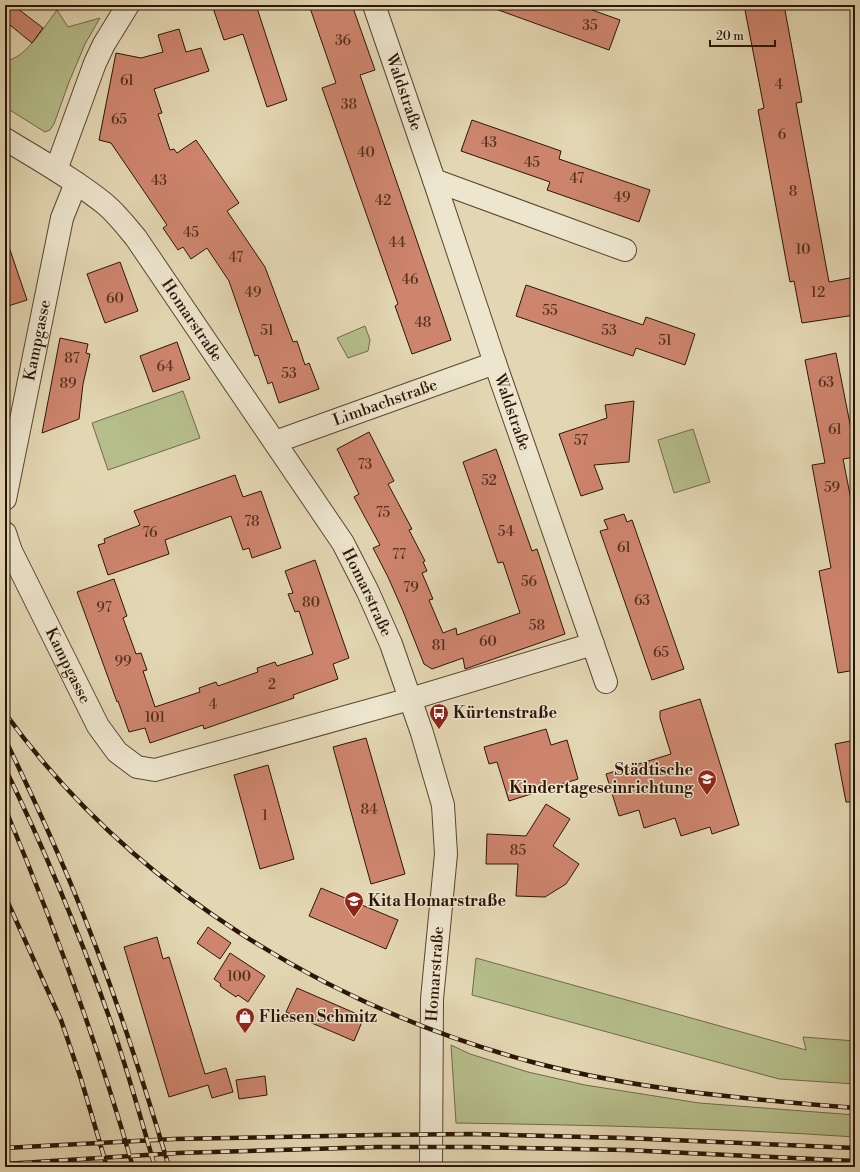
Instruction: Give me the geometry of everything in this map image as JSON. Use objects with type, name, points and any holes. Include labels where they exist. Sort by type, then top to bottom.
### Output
[{"type":"street","points":[[56,170],[95,63],[104,44],[128,5]]},
{"type":"street","name":"Waldstraße","points":[[374,5],[495,363],[606,682]]},
{"type":"street","name":"Homarstraße","points":[[5,140],[56,170],[106,204],[120,218],[136,238],[343,543],[368,592],[391,644],[422,733],[443,805],[446,854],[432,998],[431,1167]]},
{"type":"street","points":[[434,180],[625,250]]},
{"type":"street","name":"Kampgasse","points":[[5,499],[62,218],[76,183]]},
{"type":"street","name":"Limbachstraße","points":[[275,442],[495,363]]},
{"type":"street","name":"Kampgasse","points":[[5,533],[14,558],[98,726],[117,752],[137,767],[155,770],[410,699]]},
{"type":"street","points":[[410,699],[593,644]]},
{"type":"green space","points":[[57,10],[68,27],[100,18],[85,44],[54,124],[50,130],[45,132],[5,107],[5,61],[13,59],[25,50],[37,37]]},
{"type":"green space","points":[[365,326],[370,340],[368,351],[348,358],[337,338]]},
{"type":"green space","points":[[183,391],[200,438],[108,470],[92,423]]},
{"type":"green space","points":[[693,429],[710,482],[674,493],[658,440]]},
{"type":"green space","points":[[476,958],[806,1050],[803,1037],[855,1041],[855,1084],[779,1079],[472,995]]},
{"type":"green space","points":[[451,1045],[470,1054],[528,1072],[585,1085],[699,1103],[855,1115],[855,1137],[656,1127],[456,1123]]},
{"type":"building","points":[[5,5],[13,5],[43,28],[32,43],[5,21]]},
{"type":"building","points":[[212,5],[256,5],[287,100],[267,107],[243,34],[224,40]]},
{"type":"building","points":[[309,5],[352,5],[375,70],[360,75],[451,340],[412,354],[395,306],[398,304],[322,88],[336,83]]},
{"type":"building","points":[[490,5],[578,5],[620,20],[609,50],[490,7]]},
{"type":"building","points":[[744,5],[784,5],[802,102],[796,103],[829,282],[855,277],[855,315],[802,323],[794,281],[790,282],[758,110],[764,108]]},
{"type":"building","points":[[179,29],[186,52],[201,48],[209,71],[154,89],[162,113],[158,114],[170,150],[174,149],[177,153],[196,140],[239,203],[227,211],[265,267],[293,342],[297,341],[305,365],[309,363],[319,389],[279,403],[272,382],[268,384],[258,355],[255,356],[229,281],[207,248],[191,259],[183,247],[178,250],[163,228],[167,225],[111,143],[99,140],[116,53],[141,58],[163,52],[158,35]]},
{"type":"building","points":[[472,120],[561,151],[559,159],[650,190],[639,222],[547,190],[550,182],[461,151]]},
{"type":"building","points":[[5,244],[8,244],[27,300],[5,307]]},
{"type":"building","points":[[120,262],[138,311],[105,323],[87,274]]},
{"type":"building","points":[[526,285],[643,325],[646,317],[695,334],[685,365],[636,348],[633,356],[516,316]]},
{"type":"building","points":[[60,338],[88,344],[86,353],[90,354],[83,384],[79,419],[42,433]]},
{"type":"building","points":[[177,342],[190,379],[153,392],[140,356]]},
{"type":"building","points":[[836,353],[855,449],[855,457],[843,459],[855,520],[855,564],[851,565],[855,588],[855,670],[838,673],[819,571],[831,568],[812,465],[825,463],[805,360]]},
{"type":"building","points":[[634,401],[629,462],[594,465],[603,489],[581,496],[559,434],[607,418],[605,405]]},
{"type":"building","points":[[369,432],[394,481],[388,484],[412,529],[409,530],[425,561],[423,562],[427,571],[422,573],[433,599],[429,600],[443,633],[456,628],[457,635],[520,613],[503,562],[498,563],[463,462],[496,449],[532,551],[537,549],[565,634],[465,669],[463,658],[432,669],[424,664],[403,611],[373,548],[380,545],[354,497],[359,494],[337,449]]},
{"type":"building","points":[[235,475],[243,497],[261,491],[281,548],[252,558],[249,548],[243,550],[231,516],[165,540],[169,554],[108,575],[98,545],[105,543],[104,539],[140,525],[134,511]]},
{"type":"building","points":[[624,514],[627,522],[632,520],[684,669],[652,680],[600,531],[608,529],[604,520]]},
{"type":"building","points":[[315,560],[349,658],[333,664],[338,679],[293,695],[294,698],[204,729],[203,725],[150,743],[145,728],[129,732],[77,592],[114,579],[127,616],[123,618],[136,654],[141,653],[147,670],[143,671],[155,707],[200,692],[199,688],[216,682],[218,686],[258,672],[257,668],[275,662],[277,666],[313,654],[299,611],[295,612],[288,594],[293,593],[285,571]]},
{"type":"building","points":[[700,699],[739,825],[712,834],[710,827],[681,836],[675,818],[644,828],[639,810],[619,816],[606,774],[671,754],[660,718],[660,711]]},
{"type":"building","points":[[546,729],[551,745],[567,740],[578,779],[509,801],[497,762],[489,764],[484,747]]},
{"type":"building","points":[[366,738],[405,874],[371,884],[333,747]]},
{"type":"building","points":[[855,740],[855,802],[846,802],[835,744]]},
{"type":"building","points":[[268,765],[294,859],[260,869],[234,775]]},
{"type":"building","points":[[546,804],[570,819],[553,846],[579,864],[566,884],[545,897],[516,896],[518,864],[486,864],[487,834],[526,836]]},
{"type":"building","name":"Kita Homarstraße","points":[[321,888],[398,920],[386,949],[309,916]]},
{"type":"building","points":[[208,927],[231,943],[220,959],[197,943]]},
{"type":"building","points":[[157,937],[163,959],[169,957],[205,1074],[226,1068],[233,1092],[212,1098],[208,1085],[169,1097],[124,947]]},
{"type":"building","points":[[230,953],[265,976],[248,1002],[238,995],[236,997],[220,986],[221,984],[214,979]]},
{"type":"building","points":[[297,988],[364,1017],[354,1041],[286,1012]]},
{"type":"building","points":[[265,1076],[267,1095],[239,1099],[236,1080]]},
{"type":"railway","points":[[5,713],[55,776],[111,833],[173,885],[238,932],[308,973],[381,1009],[456,1038],[532,1062],[572,1072],[612,1080],[692,1092],[855,1108]]},
{"type":"railway","points":[[5,739],[59,857],[100,958],[132,1047],[169,1167]]},
{"type":"railway","points":[[5,768],[47,859],[73,920],[97,983],[133,1090],[155,1167]]},
{"type":"railway","points":[[5,808],[58,941],[105,1076],[133,1167]]},
{"type":"railway","points":[[5,896],[61,1020],[81,1079],[107,1167]]},
{"type":"railway","points":[[5,1148],[174,1139],[474,1134],[625,1138],[855,1148]]},
{"type":"railway","points":[[5,1164],[178,1153],[377,1147],[626,1150],[855,1161]]},
{"type":"railway","points":[[338,1167],[525,1167]]},
{"type":"place","name":"Kürtenstraße","points":[[439,730]]},
{"type":"place","name":"Städtische Kindertageseinrichtung","points":[[707,796]]},
{"type":"place","name":"Kita Homarstraße","points":[[354,918]]},
{"type":"place","name":"Fliesen Schmitz","points":[[245,1034]]}]
